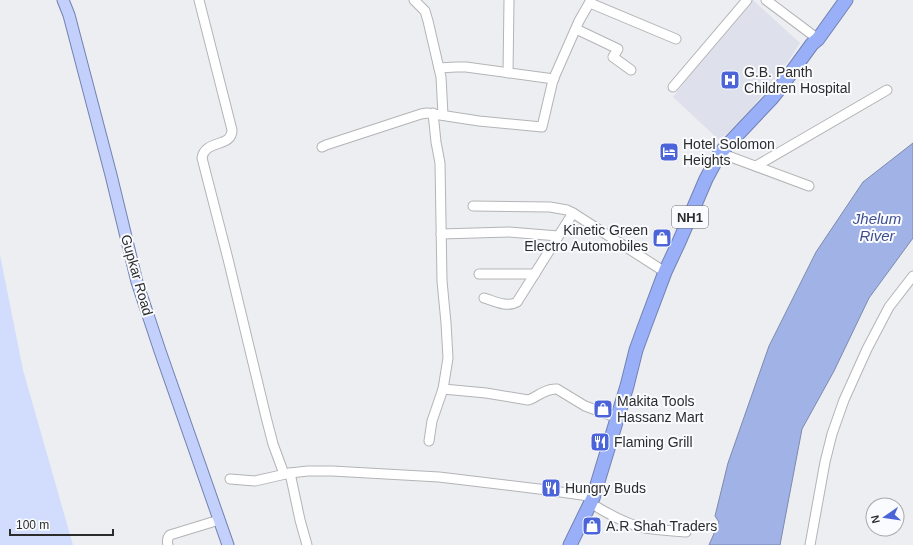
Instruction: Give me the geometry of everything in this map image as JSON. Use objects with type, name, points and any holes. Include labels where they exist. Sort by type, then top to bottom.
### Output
[{"type":"highway","name":"NH1","points":[[815,40],[839,0]]},
{"type":"highway","name":"NH1","points":[[579,545],[595,502],[636,350],[665,272],[706,179],[720,153],[776,93],[846,0]]},
{"type":"highway","name":"NH1","points":[[570,545],[591,502],[595,502]]},
{"type":"main road","name":"Gupkar Road","points":[[62,0],[69,15],[111,175],[137,282],[228,545]]},
{"type":"street","points":[[200,0],[232,130],[230,138],[205,150],[202,158],[273,444],[287,474],[307,545]]},
{"type":"street","points":[[414,0],[425,11],[427,16],[439,68],[442,87],[443,115]]},
{"type":"street","points":[[508,0],[508,73]]},
{"type":"street","points":[[673,87],[747,0]]},
{"type":"street","points":[[766,0],[815,40]]},
{"type":"street","points":[[322,147],[427,113],[479,121],[542,127],[554,79],[590,1],[676,39]]},
{"type":"street","points":[[576,29],[618,49],[613,57],[631,70]]},
{"type":"street","points":[[439,68],[466,67],[554,79]]},
{"type":"street","points":[[756,166],[887,90]]},
{"type":"street","points":[[429,441],[432,421],[443,389],[448,358],[442,281],[440,163],[433,113]]},
{"type":"street","points":[[720,153],[809,186]]},
{"type":"street","points":[[473,206],[550,207],[567,210],[665,272]]},
{"type":"street","points":[[484,298],[503,304],[513,304],[516,302],[573,213]]},
{"type":"street","points":[[441,234],[510,232],[558,236]]},
{"type":"street","points":[[479,274],[535,274]]},
{"type":"street","points":[[810,545],[825,462],[832,434],[844,400],[867,349],[889,307],[913,276]]},
{"type":"street","points":[[443,389],[486,393],[528,400],[548,390],[557,389],[585,406],[618,418]]},
{"type":"street","points":[[230,479],[255,481],[308,471],[439,477],[582,495],[595,502],[613,516],[629,524],[645,528],[686,532]]},
{"type":"street","points":[[168,545],[167,540],[168,536],[170,535],[220,520]]},
{"type":"shaded area","name":"G.B. Panth Children Hospital","points":[[753,0],[800,43],[788,62],[741,122],[719,140],[673,97],[709,50]]},
{"type":"shaded area","points":[[0,255],[23,370],[73,545],[0,545]]},
{"type":"water","name":"Jhelum River","points":[[913,143],[913,238],[869,298],[834,371],[802,429],[780,545],[709,545],[719,522],[715,516],[728,463],[769,346],[816,252],[863,182]]},
{"type":"place","name":"G.B. Panth Children Hospital","points":[[730,80]]},
{"type":"place","name":"Hotel Solomon Heights","points":[[669,152]]},
{"type":"place","name":"Kinetic Green Electro Automobiles","points":[[662,238]]},
{"type":"place","name":"Makita Tools Hassanz Mart","points":[[603,409]]},
{"type":"place","name":"Flaming Grill","points":[[600,442]]},
{"type":"place","name":"Hungry Buds","points":[[551,488]]},
{"type":"place","name":"A.R Shah Traders","points":[[592,526]]}]
